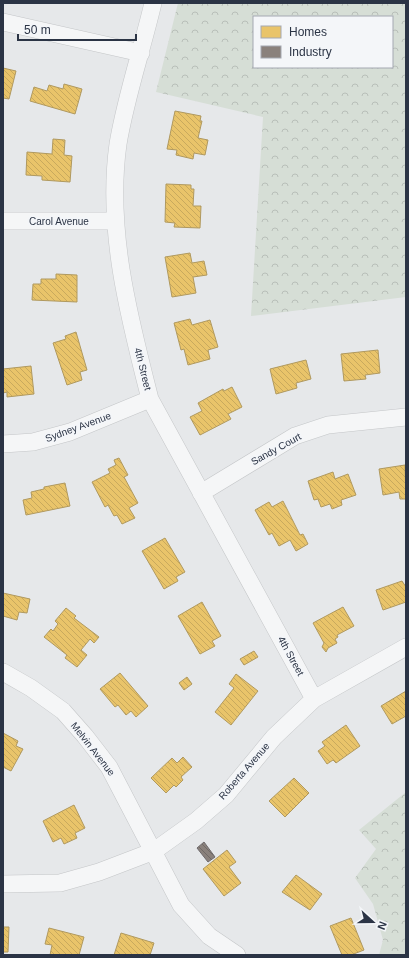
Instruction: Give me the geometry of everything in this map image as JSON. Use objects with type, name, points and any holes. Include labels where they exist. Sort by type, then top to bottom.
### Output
[{"type":"street","name":"4th Street","points":[[153,3],[141,53],[130,86],[118,145],[114,221],[125,292],[150,399],[314,698]]},
{"type":"street","points":[[3,22],[141,53]]},
{"type":"street","name":"Carol Avenue","points":[[3,221],[114,221]]},
{"type":"street","name":"Sydney Avenue","points":[[3,444],[32,442],[70,432],[150,399]]},
{"type":"street","name":"Sandy Court","points":[[201,493],[295,436],[328,425],[406,418]]},
{"type":"street","name":"Roberta Avenue","points":[[3,884],[60,883],[99,872],[154,851],[196,821],[226,795],[274,737],[314,698],[406,647]]},
{"type":"street","name":"Melvin Avenue","points":[[3,672],[31,688],[63,711],[85,736],[109,766],[181,905],[209,936],[237,955]]},
{"type":"green space","points":[[178,3],[406,3],[406,297],[251,316],[263,117],[156,92]]},
{"type":"green space","points":[[406,792],[406,955],[379,955],[383,940],[373,904],[355,878],[376,849],[359,830]]},
{"type":"building: Homes","points":[[3,68],[16,71],[9,99],[3,98]]},
{"type":"building: Homes","points":[[64,84],[82,89],[75,114],[30,101],[34,87],[47,91],[49,85],[63,89]]},
{"type":"building: Homes","points":[[175,111],[201,116],[200,121],[202,121],[198,138],[208,140],[205,155],[194,153],[193,159],[176,155],[177,150],[167,149]]},
{"type":"building: Homes","points":[[53,139],[65,140],[64,155],[72,156],[70,182],[42,180],[42,176],[26,175],[27,152],[52,154]]},
{"type":"building: Homes","points":[[166,184],[191,185],[191,189],[194,189],[193,206],[201,206],[200,228],[174,227],[175,223],[165,222]]},
{"type":"building: Homes","points":[[190,253],[192,263],[204,261],[207,275],[193,277],[196,293],[172,297],[165,257]]},
{"type":"building: Homes","points":[[56,274],[77,275],[77,302],[32,300],[33,284],[41,284],[41,279],[56,279]]},
{"type":"building: Homes","points":[[190,319],[192,325],[210,320],[218,347],[208,350],[210,359],[188,365],[184,349],[181,350],[174,323]]},
{"type":"building: Homes","points":[[76,332],[87,370],[80,372],[82,380],[67,385],[53,343],[66,339],[65,336]]},
{"type":"building: Homes","points":[[378,350],[380,373],[365,375],[366,379],[344,381],[341,354]]},
{"type":"building: Homes","points":[[306,360],[311,379],[296,383],[297,388],[276,394],[270,369]]},
{"type":"building: Homes","points":[[31,366],[34,394],[7,397],[7,392],[3,393],[3,369]]},
{"type":"building: Homes","points":[[232,387],[242,407],[228,414],[231,419],[200,435],[190,417],[202,411],[198,403],[223,389],[224,391]]},
{"type":"building: Homes","points":[[119,458],[128,475],[124,477],[138,503],[129,508],[135,518],[122,524],[117,515],[114,516],[108,505],[105,507],[92,482],[110,473],[108,469],[116,465],[114,460]]},
{"type":"building: Homes","points":[[405,465],[406,499],[400,499],[399,492],[383,495],[379,469]]},
{"type":"building: Homes","points":[[333,472],[335,479],[348,474],[356,495],[341,500],[342,505],[332,509],[330,504],[321,507],[318,499],[314,500],[308,481]]},
{"type":"building: Homes","points":[[65,483],[70,506],[26,515],[23,500],[32,498],[31,492],[44,489],[44,487]]},
{"type":"building: Homes","points":[[283,501],[300,535],[303,534],[308,544],[296,551],[290,540],[279,546],[272,533],[269,535],[255,510],[269,502],[272,507]]},
{"type":"building: Homes","points":[[165,538],[185,572],[176,577],[178,581],[164,589],[142,551]]},
{"type":"building: Homes","points":[[402,581],[406,587],[406,602],[383,610],[376,590]]},
{"type":"building: Homes","points":[[3,593],[30,599],[27,613],[19,612],[17,620],[3,616]]},
{"type":"building: Homes","points":[[202,602],[221,636],[212,641],[215,646],[200,654],[178,616]]},
{"type":"building: Homes","points":[[343,607],[354,626],[337,635],[338,637],[335,639],[337,643],[328,648],[326,652],[322,647],[324,643],[313,623]]},
{"type":"building: Homes","points":[[66,608],[76,616],[74,618],[99,637],[94,643],[90,639],[81,650],[87,655],[77,667],[65,658],[67,655],[44,637],[51,629],[53,631],[58,624],[55,621]]},
{"type":"building: Homes","points":[[254,651],[258,657],[244,665],[240,659]]},
{"type":"building: Homes","points":[[120,673],[148,706],[136,717],[131,711],[126,715],[118,705],[115,707],[100,689]]},
{"type":"building: Homes","points":[[236,674],[258,691],[231,725],[215,712],[234,688],[229,684]]},
{"type":"building: Homes","points":[[187,677],[192,684],[184,690],[179,683]]},
{"type":"building: Homes","points":[[406,691],[406,716],[392,724],[381,706]]},
{"type":"building: Homes","points":[[346,725],[360,746],[336,763],[333,760],[327,764],[318,751],[325,746],[322,742]]},
{"type":"building: Homes","points":[[3,733],[18,741],[16,746],[23,749],[11,771],[3,767]]},
{"type":"building: Homes","points":[[183,757],[192,767],[181,777],[183,780],[176,787],[174,785],[166,793],[151,778],[172,758],[177,763]]},
{"type":"building: Homes","points":[[294,778],[309,793],[285,817],[269,801]]},
{"type":"building: Homes","points":[[74,805],[85,828],[75,833],[77,838],[64,844],[61,838],[53,842],[43,821]]},
{"type":"building: Homes","points":[[227,850],[236,862],[229,867],[241,883],[224,896],[203,869]]},
{"type":"building: Homes","points":[[296,875],[322,894],[310,910],[282,892]]},
{"type":"building: Homes","points":[[351,918],[364,950],[351,955],[342,955],[330,926]]},
{"type":"building: Homes","points":[[3,927],[9,927],[8,952],[3,952]]},
{"type":"building: Homes","points":[[49,928],[84,937],[79,955],[50,955],[52,945],[45,944]]},
{"type":"building: Homes","points":[[121,933],[154,943],[150,955],[114,955]]},
{"type":"building: Industry","points":[[204,842],[215,857],[208,862],[197,848]]}]
